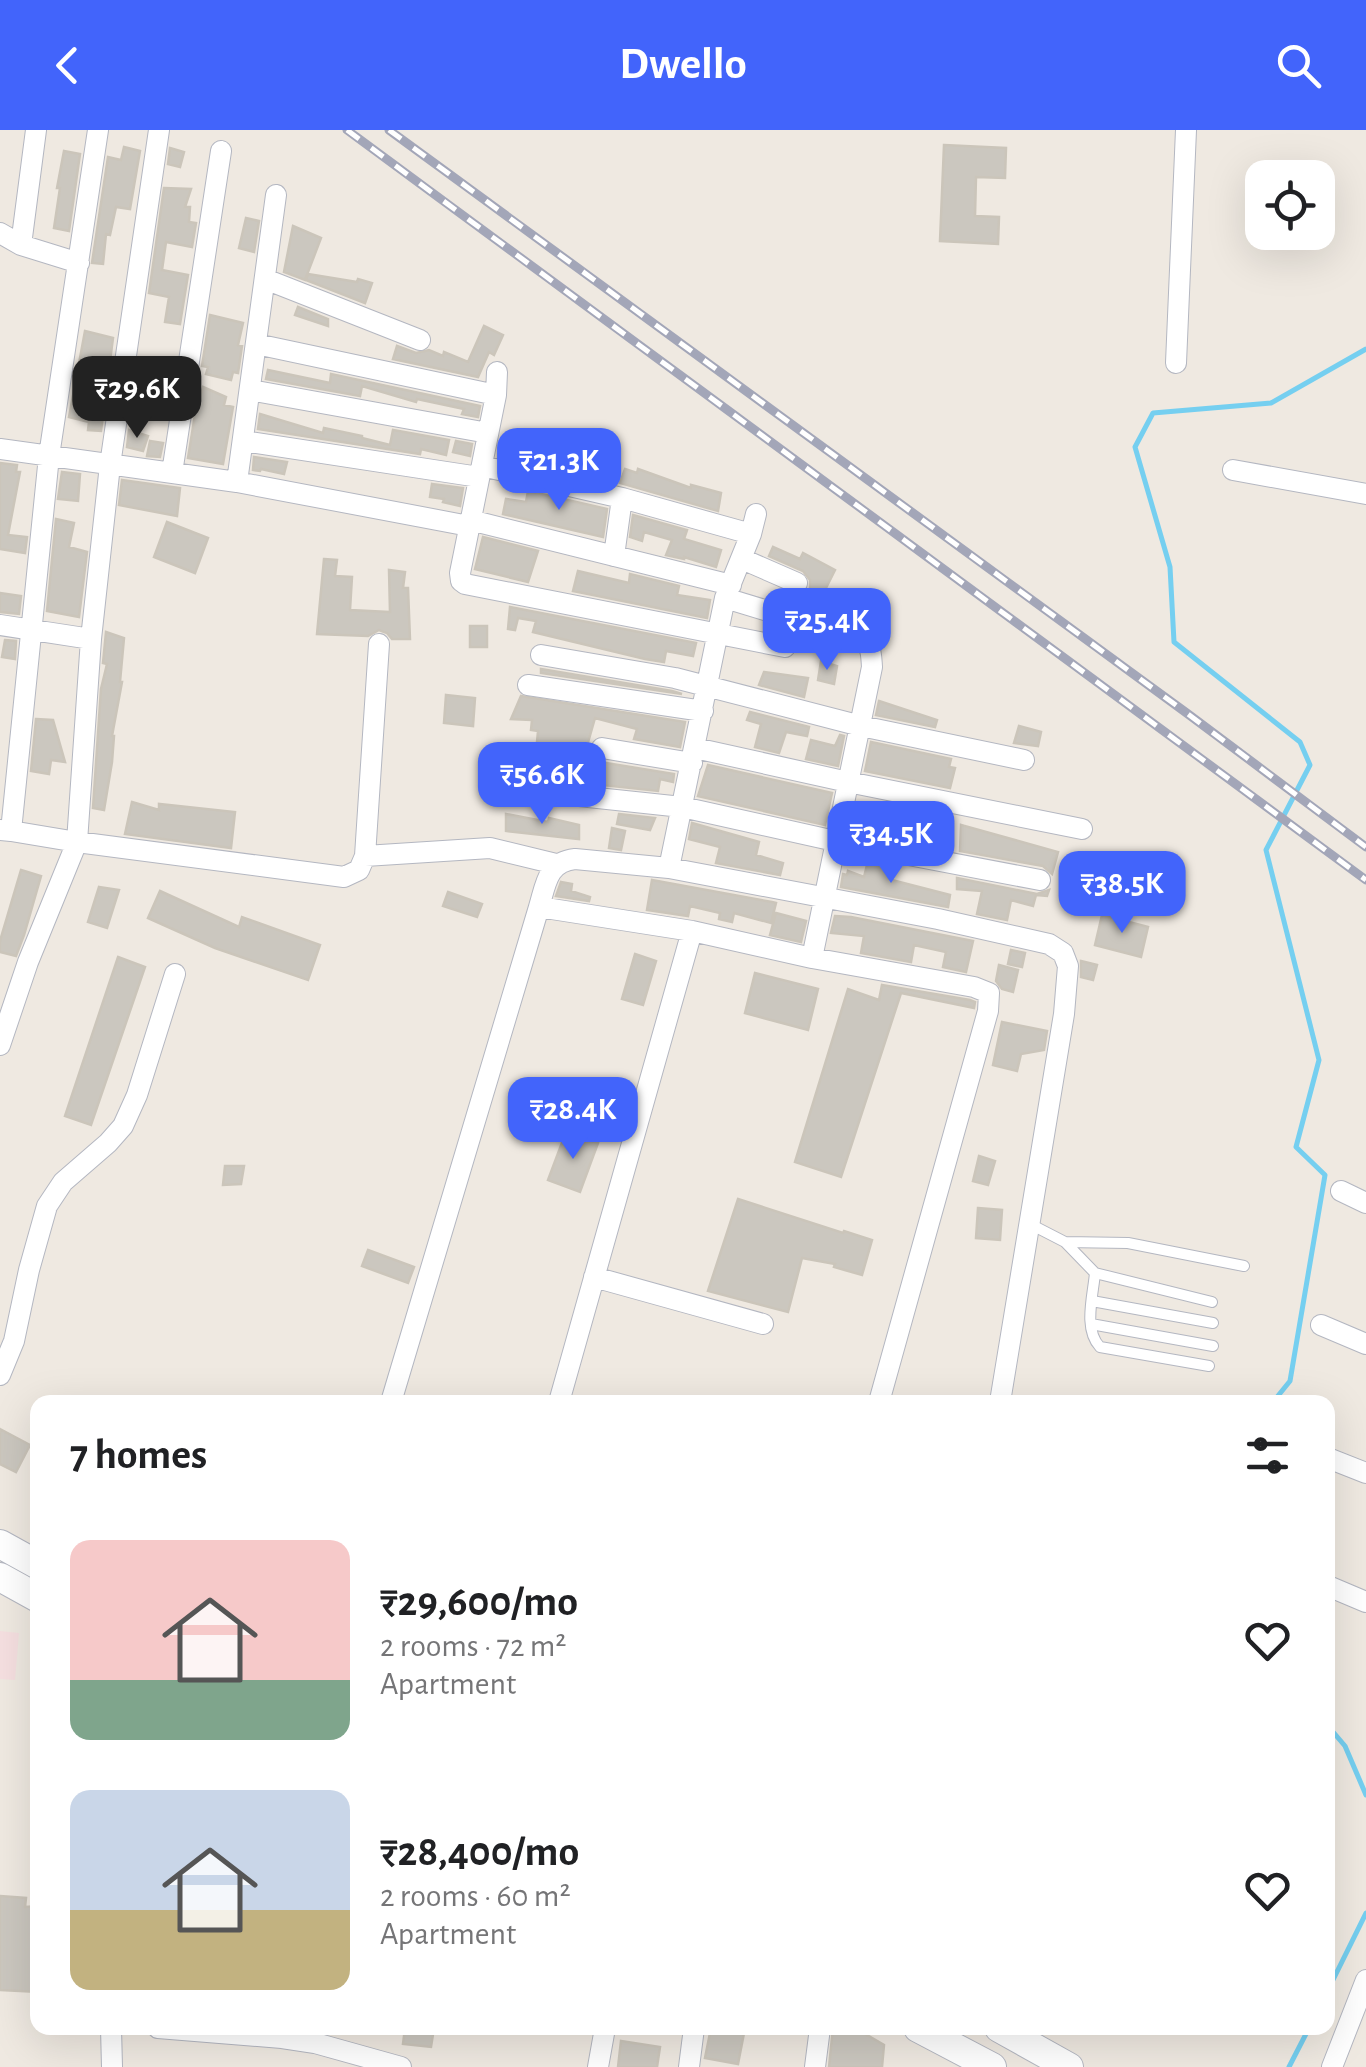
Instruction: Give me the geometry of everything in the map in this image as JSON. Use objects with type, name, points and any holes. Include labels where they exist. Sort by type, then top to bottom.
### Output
[{"type":"main road","points":[[0,1544],[30,1561]]},
{"type":"main road","points":[[0,1577],[30,1594]]},
{"type":"main road","points":[[931,2035],[992,2067]]},
{"type":"main road","points":[[1012,2035],[1070,2067]]},
{"type":"street","points":[[21,244],[36,130]]},
{"type":"street","points":[[98,130],[49,456],[6,830],[344,877],[359,870],[364,856],[379,644]]},
{"type":"street","points":[[0,1044],[22,976],[77,842],[91,639],[110,464],[159,130]]},
{"type":"street","points":[[1176,363],[1186,130]]},
{"type":"street","points":[[172,473],[221,150]]},
{"type":"street","points":[[237,482],[276,195]]},
{"type":"street","points":[[0,233],[79,263]]},
{"type":"street","points":[[266,279],[420,340]]},
{"type":"street","points":[[256,344],[496,395]]},
{"type":"street","points":[[497,372],[461,580],[785,647]]},
{"type":"street","points":[[250,390],[488,433]]},
{"type":"street","points":[[242,441],[481,472],[754,524],[728,592],[669,868]]},
{"type":"street","points":[[0,449],[237,482],[470,523],[614,556],[868,643],[872,667],[812,958]]},
{"type":"street","points":[[1233,470],[1366,494]]},
{"type":"street","points":[[614,556],[622,498]]},
{"type":"street","points":[[742,559],[797,583]]},
{"type":"street","points":[[0,624],[91,639]]},
{"type":"street","points":[[540,655],[675,678],[860,726],[1024,760]]},
{"type":"street","points":[[528,685],[703,711]]},
{"type":"street","points":[[602,748],[694,755],[1082,828]]},
{"type":"street","points":[[503,788],[682,808],[835,842],[1040,880]]},
{"type":"street","points":[[364,856],[490,848],[556,864]]},
{"type":"street","points":[[393,1395],[539,906],[550,874],[556,864],[565,860],[669,868],[938,919],[1048,944],[1063,954],[1068,966],[1064,1014],[1001,1395]]},
{"type":"street","points":[[539,906],[692,931],[990,993],[881,1395]]},
{"type":"street","points":[[561,1395],[692,931]]},
{"type":"street","points":[[0,1375],[14,1341],[47,1206],[62,1182],[123,1126],[137,1095],[175,974]]},
{"type":"street","points":[[1341,1191],[1366,1203]]},
{"type":"street","points":[[594,1277],[763,1324]]},
{"type":"street","points":[[1321,1325],[1366,1344]]},
{"type":"street","points":[[1335,1461],[1366,1473]]},
{"type":"street","points":[[1335,1589],[1366,1602]]},
{"type":"street","points":[[1332,2067],[1366,1980]]},
{"type":"street","points":[[111,2035],[112,2067]]},
{"type":"street","points":[[245,2035],[315,2043],[401,2067]]},
{"type":"street","points":[[598,2067],[604,2035]]},
{"type":"street","points":[[689,2067],[693,2035]]},
{"type":"street","points":[[815,2067],[819,2035]]},
{"type":"lane","points":[[1029,1223],[1065,1242],[1094,1273],[1212,1302]]},
{"type":"lane","points":[[1065,1242],[1128,1243],[1244,1266]]},
{"type":"lane","points":[[1094,1273],[1090,1324],[1094,1343],[1112,1351],[1209,1366]]},
{"type":"lane","points":[[1092,1302],[1213,1323]]},
{"type":"lane","points":[[1090,1324],[1213,1346]]},
{"type":"shaded area","points":[[0,1631],[19,1633],[15,1680],[0,1679]]},
{"type":"building","points":[[944,145],[1006,148],[1005,178],[976,177],[975,216],[999,217],[998,244],[940,241]]},
{"type":"building","points":[[124,147],[140,151],[130,209],[116,207],[110,235],[106,234],[103,264],[92,263],[108,157],[121,160]]},
{"type":"building","points":[[170,148],[184,152],[180,167],[168,164]]},
{"type":"building","points":[[64,151],[80,154],[69,231],[54,228]]},
{"type":"building","points":[[164,188],[191,189],[185,207],[190,207],[189,222],[196,223],[192,247],[166,242],[162,270],[188,275],[180,324],[165,322],[169,297],[149,293]]},
{"type":"building","points":[[246,218],[259,221],[254,252],[239,248]]},
{"type":"building","points":[[293,226],[321,238],[305,280],[284,272]]},
{"type":"building","points":[[308,274],[372,283],[365,303],[306,280]]},
{"type":"building","points":[[298,307],[328,319],[328,326],[295,315]]},
{"type":"building","points":[[210,315],[243,323],[238,373],[233,372],[231,380],[206,374],[208,367],[202,366]]},
{"type":"building","points":[[484,326],[503,335],[494,355],[489,352],[478,377],[393,359],[397,346],[416,353],[429,350],[443,356],[444,352],[468,362]]},
{"type":"building","points":[[85,331],[113,338],[101,431],[88,430],[89,422],[69,417]]},
{"type":"building","points":[[160,359],[175,362],[167,416],[151,413]]},
{"type":"building","points":[[268,370],[330,383],[331,374],[480,406],[478,417],[462,414],[464,409],[417,399],[416,402],[362,386],[360,396],[266,379]]},
{"type":"building","points":[[203,387],[226,397],[224,405],[233,407],[223,464],[188,458]]},
{"type":"building","points":[[260,414],[323,433],[324,428],[390,445],[393,430],[449,440],[446,455],[421,449],[420,454],[258,429]]},
{"type":"building","points":[[129,430],[148,436],[143,451],[127,447]]},
{"type":"building","points":[[150,441],[163,443],[160,457],[147,456]]},
{"type":"building","points":[[456,441],[472,444],[470,456],[453,452]]},
{"type":"building","points":[[254,457],[287,462],[284,474],[253,470]]},
{"type":"building","points":[[0,463],[17,465],[16,472],[20,472],[8,535],[27,537],[25,553],[0,549]]},
{"type":"building","points":[[625,469],[637,473],[638,469],[691,488],[721,493],[718,511],[620,483]]},
{"type":"building","points":[[62,472],[80,474],[78,501],[58,499]]},
{"type":"building","points":[[122,480],[180,488],[177,516],[119,505]]},
{"type":"building","points":[[432,484],[463,488],[460,506],[430,497]]},
{"type":"building","points":[[528,491],[607,509],[603,537],[503,514],[506,499],[526,502]]},
{"type":"building","points":[[633,515],[687,530],[684,539],[721,550],[716,567],[666,555],[672,540],[644,532],[642,541],[630,537]]},
{"type":"building","points":[[56,519],[74,523],[69,547],[87,552],[79,617],[47,611]]},
{"type":"building","points":[[167,522],[208,538],[195,573],[154,557]]},
{"type":"building","points":[[483,537],[538,551],[528,582],[475,569]]},
{"type":"building","points":[[773,547],[800,559],[803,553],[835,570],[823,594],[834,598],[830,612],[791,600],[792,596],[806,593],[810,580],[803,571],[769,556]]},
{"type":"building","points":[[324,559],[337,560],[335,576],[352,577],[350,610],[390,612],[389,570],[405,572],[403,588],[408,588],[410,639],[392,639],[379,630],[368,636],[317,634]]},
{"type":"building","points":[[578,571],[629,583],[630,574],[679,586],[677,595],[710,600],[707,618],[573,591]]},
{"type":"building","points":[[0,593],[21,596],[19,614],[0,612]]},
{"type":"building","points":[[510,607],[696,643],[693,656],[666,651],[664,662],[645,659],[533,632],[536,621],[518,618],[515,630],[508,629]]},
{"type":"building","points":[[470,626],[487,626],[487,647],[470,647]]},
{"type":"building","points":[[106,632],[124,638],[122,682],[104,810],[93,808],[101,689],[107,664],[103,663]]},
{"type":"building","points":[[5,640],[16,641],[15,659],[2,657]]},
{"type":"building","points":[[821,661],[837,666],[834,684],[818,680]]},
{"type":"building","points":[[541,669],[672,691],[682,694],[541,673]]},
{"type":"building","points":[[764,672],[808,678],[804,697],[759,685]]},
{"type":"building","points":[[446,695],[475,698],[473,726],[444,723]]},
{"type":"building","points":[[521,696],[685,722],[680,747],[634,739],[637,729],[595,718],[585,753],[600,762],[674,774],[673,782],[660,779],[658,791],[564,781],[568,758],[536,753],[538,731],[531,730],[532,720],[511,719]]},
{"type":"building","points":[[879,701],[937,720],[935,727],[876,715]]},
{"type":"building","points":[[750,712],[809,727],[807,736],[786,732],[779,753],[755,747],[761,724],[747,720]]},
{"type":"building","points":[[36,719],[53,720],[65,762],[51,760],[49,774],[31,771]]},
{"type":"building","points":[[1019,726],[1041,732],[1038,746],[1014,743]]},
{"type":"building","points":[[840,735],[844,736],[838,766],[806,759],[811,740],[835,746]]},
{"type":"building","points":[[871,742],[951,759],[949,767],[955,768],[950,788],[865,771]]},
{"type":"building","points":[[708,765],[832,793],[825,825],[698,796]]},
{"type":"building","points":[[132,802],[159,810],[159,804],[235,812],[231,848],[125,834]]},
{"type":"building","points":[[894,805],[927,812],[925,822],[941,826],[936,846],[888,835]]},
{"type":"building","points":[[506,814],[579,825],[579,839],[506,831]]},
{"type":"building","points":[[619,814],[655,818],[650,830],[617,824]]},
{"type":"building","points":[[692,823],[759,842],[756,855],[783,863],[780,875],[716,863],[720,847],[689,839]]},
{"type":"building","points":[[961,825],[1058,852],[1052,874],[1043,866],[960,851]]},
{"type":"building","points":[[612,828],[625,831],[621,850],[609,848]]},
{"type":"building","points":[[868,861],[891,866],[888,879],[950,895],[948,907],[841,887],[843,874],[848,871],[864,877]]},
{"type":"building","points":[[21,870],[41,876],[16,956],[0,952],[0,941]]},
{"type":"building","points":[[957,878],[1037,894],[1049,890],[1047,896],[1036,895],[1033,906],[1011,900],[1007,920],[977,914],[982,891],[957,889]]},
{"type":"building","points":[[652,880],[776,903],[771,923],[734,913],[732,922],[719,919],[720,913],[690,906],[688,916],[647,910]]},
{"type":"building","points":[[561,882],[572,884],[571,891],[590,897],[589,901],[556,896]]},
{"type":"building","points":[[99,887],[119,890],[107,928],[88,922]]},
{"type":"building","points":[[160,891],[239,927],[242,917],[320,945],[308,980],[215,948],[148,918]]},
{"type":"building","points":[[448,892],[482,904],[477,917],[443,906]]},
{"type":"building","points":[[776,913],[806,921],[801,942],[770,935]]},
{"type":"building","points":[[1102,915],[1148,927],[1141,957],[1095,945]]},
{"type":"building","points":[[835,916],[973,941],[966,972],[943,967],[946,952],[914,945],[911,962],[861,953],[864,936],[831,933]]},
{"type":"building","points":[[1011,950],[1025,953],[1022,967],[1008,964]]},
{"type":"building","points":[[635,954],[656,961],[643,1005],[622,999]]},
{"type":"building","points":[[118,957],[145,967],[91,1125],[65,1116]]},
{"type":"building","points":[[1081,961],[1097,965],[1093,980],[1081,977]]},
{"type":"building","points":[[999,965],[1018,970],[1013,992],[1002,989],[996,981]]},
{"type":"building","points":[[755,973],[818,989],[808,1030],[745,1013]]},
{"type":"building","points":[[882,985],[970,1000],[975,1002],[974,1008],[901,993],[841,1177],[795,1162],[848,989],[879,1000]]},
{"type":"building","points":[[1002,1022],[1047,1031],[1044,1050],[1021,1054],[1017,1071],[993,1065]]},
{"type":"building","points":[[566,1132],[598,1143],[580,1192],[548,1180]]},
{"type":"building","points":[[979,1156],[995,1161],[988,1185],[973,1181]]},
{"type":"building","points":[[225,1166],[244,1166],[241,1184],[223,1185]]},
{"type":"building","points":[[738,1199],[872,1240],[862,1275],[834,1267],[835,1264],[802,1258],[788,1312],[708,1291]]},
{"type":"building","points":[[978,1208],[1002,1210],[1000,1240],[976,1238]]},
{"type":"building","points":[[368,1250],[414,1267],[408,1283],[362,1266]]},
{"type":"building","points":[[0,1429],[30,1445],[16,1472],[0,1464]]},
{"type":"building","points":[[0,1896],[26,1898],[25,1907],[30,1907],[30,1992],[0,1990]]},
{"type":"building","points":[[404,2035],[433,2035],[431,2047],[403,2044]]},
{"type":"building","points":[[710,2035],[744,2035],[738,2064],[705,2058]]},
{"type":"building","points":[[832,2035],[867,2035],[884,2045],[882,2067],[829,2067]]},
{"type":"building","points":[[621,2041],[660,2047],[657,2067],[618,2067]]},
{"type":"waterway","points":[[1279,1395],[1290,1381],[1325,1175],[1296,1147],[1319,1060],[1266,850],[1310,765],[1300,742],[1174,642],[1170,567],[1135,447],[1153,413],[1271,403],[1366,349]]},
{"type":"waterway","points":[[1335,1734],[1345,1746],[1366,1795]]},
{"type":"waterway","points":[[1335,1976],[1366,1913]]},
{"type":"waterway","points":[[1289,2067],[1305,2035]]},
{"type":"railway","points":[[347,130],[1366,880]]},
{"type":"railway","points":[[389,130],[1366,847]]}]
